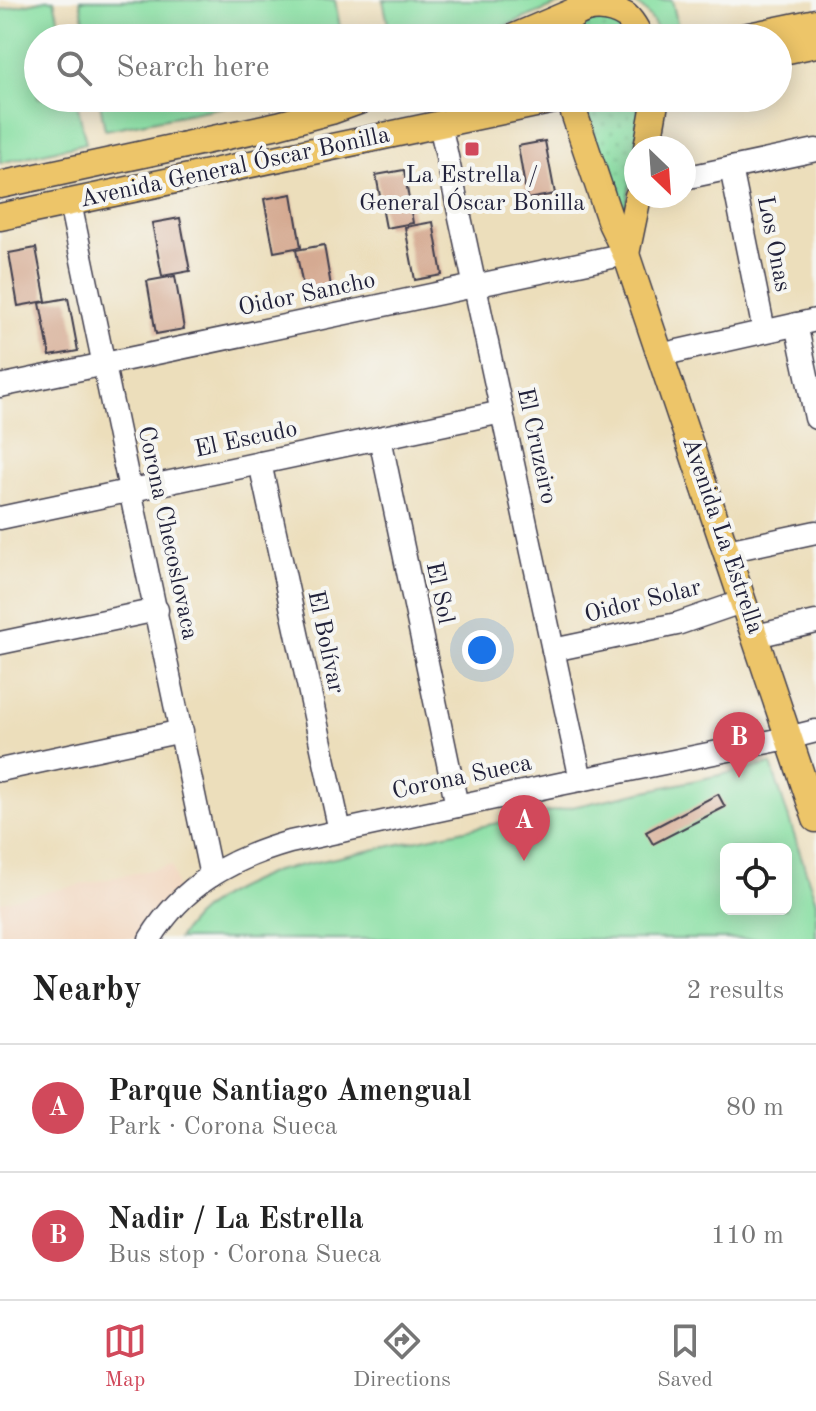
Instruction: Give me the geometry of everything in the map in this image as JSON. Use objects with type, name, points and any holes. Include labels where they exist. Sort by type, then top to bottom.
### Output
[{"type":"main road","points":[[545,24],[595,5],[617,10],[633,24]]},
{"type":"main road","points":[[564,24],[575,11]]},
{"type":"main road","points":[[792,27],[816,22]]},
{"type":"main road","points":[[792,49],[816,44]]},
{"type":"main road","name":"Avenida General Óscar Bonilla","points":[[0,185],[327,112]]},
{"type":"main road","name":"Avenida General Óscar Bonilla","points":[[0,217],[499,112]]},
{"type":"main road","name":"Avenida La Estrella","points":[[572,112],[611,223],[626,254],[816,819]]},
{"type":"main road","points":[[649,136],[653,112]]},
{"type":"main road","points":[[626,254],[636,208]]},
{"type":"street","name":"El Cruzeiro","points":[[440,124],[581,780]]},
{"type":"street","points":[[696,175],[816,150]]},
{"type":"street","name":"Los Onas","points":[[731,168],[764,331]]},
{"type":"street","name":"Corona Checoslovaca","points":[[70,203],[211,876]]},
{"type":"street","name":"Oidor Sancho","points":[[0,386],[626,254]]},
{"type":"street","points":[[660,355],[806,322]]},
{"type":"street","name":"Los Onas","points":[[806,322],[816,418]]},
{"type":"street","name":"El Escudo","points":[[0,518],[502,412]]},
{"type":"street","name":"El Sol","points":[[380,438],[457,806]]},
{"type":"street","name":"El Bolívar","points":[[260,463],[340,831]]},
{"type":"street","points":[[727,551],[816,532]]},
{"type":"street","name":"Oidor Solar","points":[[553,650],[677,624],[744,601]]},
{"type":"street","points":[[0,643],[157,610]]},
{"type":"street","points":[[756,636],[816,622]]},
{"type":"street","points":[[0,770],[182,731]]},
{"type":"street","name":"Corona Sueca","points":[[150,939],[177,902],[211,876],[244,857],[269,848],[816,731]]},
{"type":"shaded area","points":[[172,865],[177,889],[138,939],[0,939],[0,902]]},
{"type":"green space","points":[[54,0],[60,24],[24,24],[24,112],[79,112],[86,143],[0,163],[0,10]]},
{"type":"green space","points":[[80,0],[335,0],[339,24],[84,24]]},
{"type":"green space","points":[[383,0],[570,0],[509,24],[388,24]]},
{"type":"green space","points":[[631,0],[672,0],[677,24],[654,24]]},
{"type":"green space","points":[[597,18],[613,24],[582,24]]},
{"type":"green space","points":[[102,112],[197,112],[105,130]]},
{"type":"green space","points":[[582,112],[643,112],[639,136],[624,136],[624,206],[616,208]]},
{"type":"green space","points":[[771,764],[816,902],[816,939],[178,939],[197,915],[233,890],[275,871]]},
{"type":"building","points":[[545,141],[555,194],[527,199],[518,146]]},
{"type":"building","points":[[404,170],[413,223],[386,228],[376,175]]},
{"type":"building","points":[[292,194],[301,247],[274,252],[264,199]]},
{"type":"building","points":[[180,218],[190,271],[162,276],[152,223]]},
{"type":"building","points":[[433,222],[442,275],[415,280],[405,227]]},
{"type":"building","points":[[324,245],[333,298],[306,303],[296,250]]},
{"type":"building","points":[[36,248],[46,301],[18,306],[9,253]]},
{"type":"building","points":[[175,276],[184,329],[156,334],[147,281]]},
{"type":"building","points":[[68,298],[78,351],[50,356],[40,303]]},
{"type":"building","points":[[718,794],[725,807],[653,844],[646,832]]},
{"type":"place","name":"La Estrella / General Óscar Bonilla","points":[[472,149]]},
{"type":"place","name":"Nadir / La Estrella","points":[[739,778]]},
{"type":"place","name":"Parque Santiago Amengual","points":[[524,861]]}]
